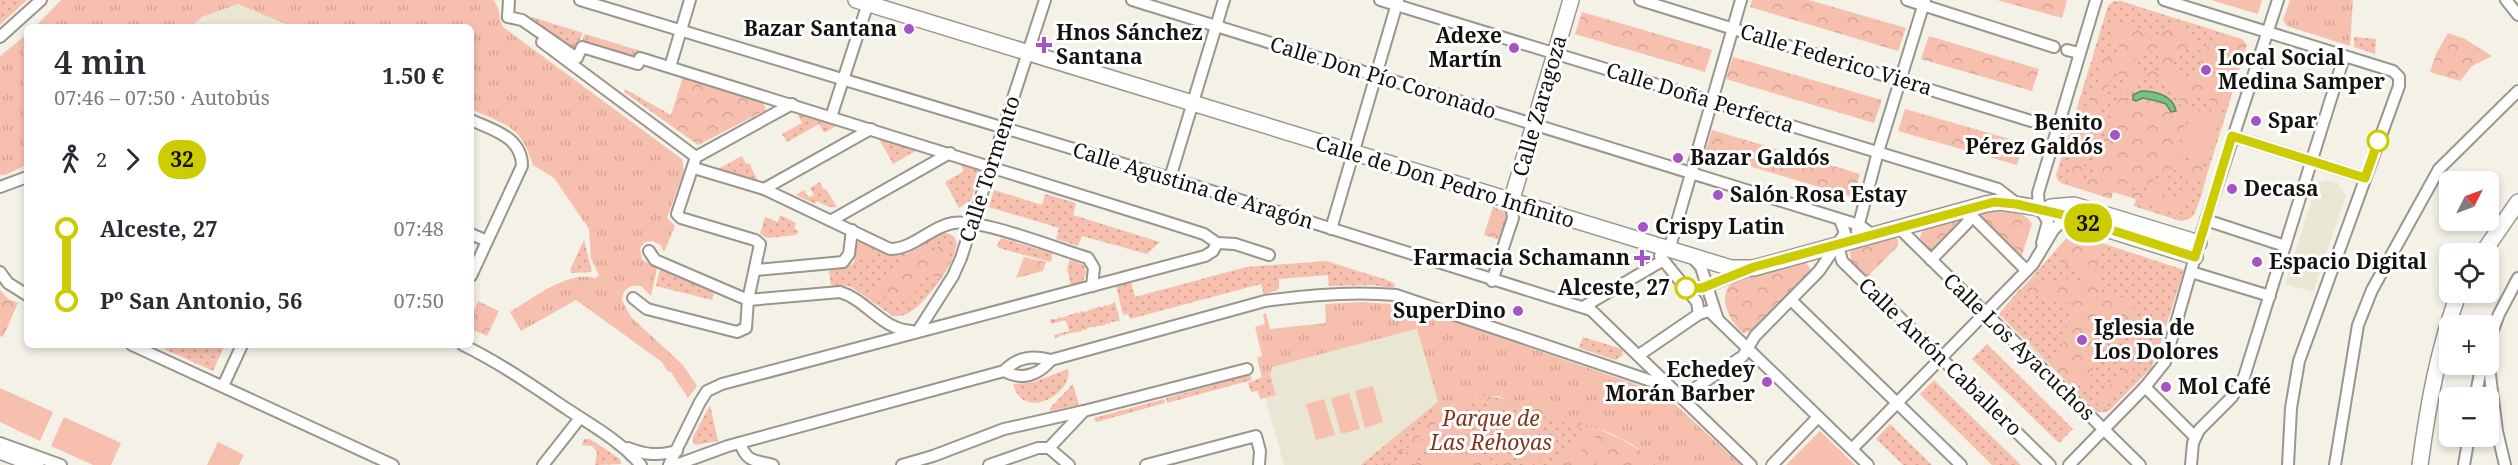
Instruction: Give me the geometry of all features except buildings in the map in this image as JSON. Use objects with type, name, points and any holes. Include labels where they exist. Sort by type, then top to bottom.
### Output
[{"type":"street","points":[[0,38],[42,0]]},
{"type":"street","points":[[508,17],[509,0]]},
{"type":"street","name":"Calle Agustina de Aragón","points":[[580,0],[1170,178],[1492,281],[1583,307],[1596,313],[1751,465]]},
{"type":"street","points":[[670,67],[690,0]]},
{"type":"street","name":"Calle Tormento","points":[[918,331],[954,276],[1045,0]]},
{"type":"street","name":"Calle Don Pío Coronado","points":[[1132,0],[1840,220],[1856,233]]},
{"type":"street","points":[[1170,178],[1224,0]]},
{"type":"street","name":"Calle Doña Perfecta","points":[[1380,0],[1398,3],[1555,54],[1998,189],[2016,204]]},
{"type":"street","name":"Calle Zaragoza","points":[[1492,281],[1513,218],[1511,202],[1571,0]]},
{"type":"street","name":"Calle Federico Viera","points":[[1640,0],[2031,121]]},
{"type":"street","points":[[1583,307],[1662,252],[1691,174],[1741,0]]},
{"type":"street","points":[[1906,0],[1925,3],[2054,46]]},
{"type":"street","points":[[2038,257],[2048,221],[2039,208],[2038,193],[2096,0]]},
{"type":"street","points":[[2164,0],[2393,71],[2399,77],[2399,86],[2299,361],[2291,408],[2289,465]]},
{"type":"street","points":[[2069,465],[2145,387],[2165,363],[2232,136],[2278,0]]},
{"type":"street","points":[[2506,0],[2518,15]]},
{"type":"street","points":[[831,117],[864,1]]},
{"type":"street","name":"Calle de Don Pedro Infinito","points":[[864,1],[1511,202],[1662,252],[1731,268],[1754,267],[1838,245],[1856,233],[1873,235],[1967,212],[1994,202],[2039,208],[2195,257]]},
{"type":"street","points":[[1331,229],[1398,3]]},
{"type":"street","points":[[1856,233],[1878,152],[1925,3]]},
{"type":"street","points":[[508,17],[522,21],[577,58],[582,47],[638,64],[640,58],[1204,234],[1216,243],[1235,244],[1269,255]]},
{"type":"street","points":[[508,17],[695,163],[764,189],[890,249],[901,249],[951,223],[972,222],[1088,258],[1095,268],[1092,286]]},
{"type":"street","points":[[2067,50],[2079,53]]},
{"type":"street","points":[[2191,465],[2195,437],[2237,391],[2244,377],[2344,57]]},
{"type":"street","points":[[2335,465],[2358,325],[2372,290],[2439,170],[2451,155],[2518,91]]},
{"type":"street","points":[[633,298],[647,309],[737,332],[746,328],[748,300],[761,249],[760,244],[755,240],[681,218],[677,214],[695,163],[792,104]]},
{"type":"street","points":[[474,121],[507,137],[517,146],[521,154],[522,166],[474,269]]},
{"type":"street","points":[[2044,125],[2056,129]]},
{"type":"street","points":[[764,189],[871,129]]},
{"type":"street","points":[[2232,136],[2365,178]]},
{"type":"street","points":[[832,220],[950,153]]},
{"type":"street","points":[[0,187],[24,178]]},
{"type":"street","points":[[2490,243],[2518,202]]},
{"type":"street","name":"Calle de Don Pedro Infinito","points":[[2039,208],[2074,205],[2195,257]]},
{"type":"street","points":[[1931,260],[1968,222],[1967,212]]},
{"type":"street","points":[[1967,212],[2026,270]]},
{"type":"street","points":[[1851,449],[2026,270],[2038,257],[2054,229],[2068,216]]},
{"type":"street","points":[[1682,397],[1743,356],[1755,336],[1819,271],[1845,233],[1840,220]]},
{"type":"street","points":[[2206,220],[2285,246]]},
{"type":"street","name":"Calle Los Ayacuchos","points":[[1899,228],[2140,465]]},
{"type":"street","points":[[756,270],[843,262],[849,254],[852,230]]},
{"type":"street","points":[[474,235],[487,241]]},
{"type":"street","points":[[669,465],[707,392],[722,384],[1204,256],[1213,251],[1216,243]]},
{"type":"street","name":"Calle Antón Caballero","points":[[1838,245],[1842,261],[2050,465]]},
{"type":"street","points":[[649,251],[655,260],[748,300],[840,292],[850,295],[896,329],[918,331]]},
{"type":"street","points":[[1662,252],[1697,302],[1699,314]]},
{"type":"street","points":[[1807,253],[1819,259],[1819,271]]},
{"type":"street","points":[[2195,257],[2270,296]]},
{"type":"street","points":[[1693,258],[1700,264],[1717,313],[1748,348],[1868,465]]},
{"type":"street","points":[[1686,288],[1708,286],[1754,267]]},
{"type":"street","points":[[0,272],[8,283],[24,293]]},
{"type":"street","points":[[2499,315],[2518,278]]},
{"type":"street","points":[[1717,313],[1718,289],[1726,279]]},
{"type":"street","points":[[1004,371],[1011,375],[1029,376],[1038,372],[1051,360],[1265,302],[1290,297],[1372,292],[1396,295],[1672,388]]},
{"type":"street","points":[[1791,300],[1961,465]]},
{"type":"street","points":[[2420,465],[2431,385],[2455,303]]},
{"type":"street","points":[[1640,355],[1699,314],[1709,311],[1717,313]]},
{"type":"street","points":[[146,348],[393,465]]},
{"type":"street","points":[[223,386],[241,348]]},
{"type":"street","points":[[469,348],[490,358],[580,417],[624,447],[640,462]]},
{"type":"street","points":[[676,465],[740,443],[1004,371],[1009,365],[1025,358],[1042,357],[1051,360]]},
{"type":"street","points":[[902,465],[933,456],[1004,429],[1247,369]]},
{"type":"street","points":[[2490,375],[2497,431],[2505,465]]},
{"type":"street","points":[[2145,387],[2195,437]]},
{"type":"street","points":[[1049,448],[1084,411]]},
{"type":"street","points":[[543,465],[580,417]]},
{"type":"street","points":[[1772,465],[1818,417]]},
{"type":"street","points":[[1146,465],[1256,436],[1260,451],[1259,465]]},
{"type":"street","points":[[0,443],[61,465]]},
{"type":"street","points":[[740,443],[748,459],[773,465]]},
{"type":"street","points":[[624,447],[646,455],[660,455],[678,446]]},
{"type":"street","points":[[678,446],[687,451],[712,452]]},
{"type":"street","points":[[2464,465],[2467,447]]},
{"type":"street","points":[[989,465],[1038,448],[1049,448],[1068,465]]},
{"type":"street","points":[[0,451],[36,465]]},
{"type":"street","points":[[693,465],[712,452]]},
{"type":"shaded area","points":[[238,4],[282,23],[194,24],[202,17]]},
{"type":"shaded area","points":[[2141,91],[2157,93],[2167,98],[2176,111],[2171,112],[2166,104],[2157,101],[2143,98],[2133,100],[2133,95]]},
{"type":"shaded area","points":[[2325,180],[2337,183],[2346,195],[2313,292],[2285,284],[2317,184]]},
{"type":"shaded area","points":[[1418,329],[1438,401],[1361,465],[1284,465],[1265,398],[1275,395],[1269,372],[1272,367]]},
{"type":"green space","points":[[0,0],[27,0],[0,25]]},
{"type":"green space","points":[[61,0],[493,0],[503,27],[682,159],[684,171],[667,218],[675,226],[665,250],[663,251],[661,245],[653,241],[645,242],[640,248],[642,260],[657,268],[651,296],[641,286],[634,286],[626,290],[622,300],[631,317],[683,365],[697,386],[688,398],[662,362],[576,300],[521,331],[510,312],[562,282],[573,278],[595,278],[599,275],[591,259],[589,229],[554,178],[533,165],[523,141],[511,128],[474,110],[474,24],[286,24],[238,4],[202,17],[194,24],[38,24]]},
{"type":"green space","points":[[1752,0],[1809,0],[1906,28],[1898,51],[1750,7]]},
{"type":"green space","points":[[1997,0],[2065,0],[2067,1],[2062,18]]},
{"type":"green space","points":[[2211,0],[2262,0],[2258,14]]},
{"type":"green space","points":[[2290,0],[2353,0],[2350,46],[2287,26],[2283,20]]},
{"type":"green space","points":[[2114,1],[2242,39],[2247,45],[2195,213],[2191,218],[2181,221],[2134,206],[2136,199],[2113,192],[2111,199],[2061,183],[2057,178],[2108,6]]},
{"type":"green space","points":[[2114,1],[2176,19],[2171,28],[2143,43],[2147,30],[2116,21],[2109,43],[2126,49],[2110,59],[2093,55],[2108,6]]},
{"type":"green space","points":[[1582,12],[1712,50],[1705,72],[1575,34]]},
{"type":"green space","points":[[532,17],[583,33],[573,54],[530,23]]},
{"type":"green space","points":[[2185,21],[2224,34],[2214,48],[2200,46],[2184,32]]},
{"type":"green space","points":[[2448,33],[2465,39],[2492,56],[2472,66],[2460,81],[2430,72],[2436,54]]},
{"type":"green space","points":[[585,34],[641,51],[636,65],[585,49],[576,55]]},
{"type":"green space","points":[[24,36],[24,166],[5,175],[0,175],[0,56]]},
{"type":"green space","points":[[1929,36],[2039,69],[2032,91],[1921,59]]},
{"type":"green space","points":[[2354,37],[2376,39],[2375,54],[2354,47]]},
{"type":"green space","points":[[2189,47],[2201,51],[2201,56],[2196,75],[2186,85],[2170,68],[2174,57]]},
{"type":"green space","points":[[2155,49],[2160,49],[2164,54],[2159,71],[2138,71],[2128,63]]},
{"type":"green space","points":[[1733,57],[1882,100],[1874,123],[1726,79]]},
{"type":"green space","points":[[2091,62],[2103,67],[2081,130],[2071,127]]},
{"type":"green space","points":[[2116,73],[2123,75],[2125,81],[2104,138],[2094,133],[2111,77]]},
{"type":"green space","points":[[683,77],[757,99],[763,102],[766,110],[763,114],[762,112],[698,145],[666,122],[671,115]]},
{"type":"green space","points":[[2146,80],[2162,81],[2174,89],[2181,102],[2178,117],[2170,115],[2171,112],[2175,112],[2171,100],[2156,93],[2140,92],[2131,98],[2136,101],[2126,102],[2132,87]]},
{"type":"green space","points":[[625,89],[671,115],[666,122],[624,92]]},
{"type":"green space","points":[[2196,95],[2214,102],[2210,114],[2192,109],[2179,153],[2195,158],[2193,163],[2175,158],[2193,97]]},
{"type":"green space","points":[[2222,102],[2229,104],[2209,168],[2197,164],[2199,159],[2206,161],[2220,117],[2215,116],[2218,104]]},
{"type":"green space","points":[[1905,109],[2024,143],[2017,165],[1898,131]]},
{"type":"green space","points":[[2192,109],[2220,117],[2207,161],[2179,153]]},
{"type":"green space","points":[[797,113],[838,125],[824,133],[819,124],[787,142],[782,134],[802,123]]},
{"type":"green space","points":[[1712,130],[1860,174],[1853,197],[1705,153]]},
{"type":"green space","points":[[2069,134],[2079,137],[2080,140],[2065,184],[2058,181],[2056,175]]},
{"type":"green space","points":[[878,137],[919,149],[893,164]]},
{"type":"green space","points":[[2093,142],[2102,146],[2089,180],[2081,176]]},
{"type":"green space","points":[[742,156],[746,164],[749,163],[758,181],[718,169]]},
{"type":"green space","points":[[959,162],[980,171],[971,200],[959,208],[945,182],[964,171]]},
{"type":"green space","points":[[2159,164],[2164,166],[2155,188],[2144,193],[2132,190],[2134,186],[2144,188],[2152,184]]},
{"type":"green space","points":[[2171,169],[2185,173],[2187,177],[2179,197],[2172,201],[2166,198],[2164,193]]},
{"type":"green space","points":[[2197,177],[2206,179],[2196,211],[2187,219],[2181,221],[2134,206],[2136,200],[2160,208],[2175,209],[2186,200]]},
{"type":"green space","points":[[820,182],[837,207],[829,207],[817,201],[815,204],[796,195],[804,190],[808,197],[814,195],[810,188]]},
{"type":"green space","points":[[994,190],[1042,205],[1045,194],[1076,203],[1073,215],[1160,242],[1147,254],[1082,236],[1078,246],[1056,239],[1059,228],[989,207]]},
{"type":"green space","points":[[1493,207],[1508,212],[1500,240],[1484,235]]},
{"type":"green space","points":[[1995,211],[2021,214],[2032,224],[2021,258],[1976,214]]},
{"type":"green space","points":[[780,215],[796,223],[794,229],[799,231],[796,235],[768,238],[760,234],[765,217],[778,222]]},
{"type":"green space","points":[[1965,219],[1932,254],[1922,243],[1920,237],[1924,228]]},
{"type":"green space","points":[[943,233],[955,238],[956,247],[952,259],[936,286],[914,308],[903,314],[893,316],[850,286],[831,285],[829,269],[847,267],[854,263],[855,245],[859,242],[882,254],[897,256],[911,252]]},
{"type":"green space","points":[[946,233],[953,236],[957,245],[947,266],[944,265],[953,247],[941,241],[932,258],[923,244]]},
{"type":"green space","points":[[2071,233],[2184,270],[2151,368],[2107,412],[2097,412],[1999,314]]},
{"type":"green space","points":[[1894,236],[1898,240],[1898,246],[1868,276],[1851,262],[1850,252],[1854,247]]},
{"type":"green space","points":[[1001,238],[1052,253],[1052,260],[1050,262],[999,248],[997,246]]},
{"type":"green space","points":[[584,240],[592,272],[572,273],[570,270]]},
{"type":"green space","points":[[859,242],[889,256],[908,253],[868,298],[850,286],[831,285],[829,269],[847,267],[854,263],[855,245],[868,264],[873,261]]},
{"type":"green space","points":[[2103,244],[2184,270],[2166,326],[2160,327],[2139,320],[2128,299],[2100,291],[2097,261]]},
{"type":"green space","points":[[2055,253],[2063,264],[2081,269],[2088,284],[2087,287],[2083,282],[2066,279],[2036,283],[2034,275]]},
{"type":"green space","points":[[1024,257],[1046,262],[1043,271],[1016,278]]},
{"type":"green space","points":[[1070,259],[1084,265],[1086,273],[1083,281],[1071,286],[1067,268]]},
{"type":"green space","points":[[1326,261],[1387,280],[1395,284],[1394,288],[1373,285],[1329,286],[1328,275],[1279,279],[1279,289],[1264,295],[1261,284],[1130,319],[1128,314],[1123,315],[1116,286],[1131,282],[1135,297],[1246,267]]},
{"type":"green space","points":[[1799,262],[1806,263],[1810,268],[1809,276],[1753,330],[1742,332],[1732,320],[1726,306],[1726,292],[1730,285],[1751,274]]},
{"type":"green space","points":[[660,269],[714,293],[712,300],[656,286]]},
{"type":"green space","points":[[930,274],[940,279],[920,304],[907,314],[893,316],[873,302],[881,294],[893,303],[900,304],[908,299]]},
{"type":"green space","points":[[2020,289],[2073,305],[2058,359],[2047,361],[1999,314]]},
{"type":"green space","points":[[0,290],[8,299],[18,303],[3,337],[0,336]]},
{"type":"green space","points":[[478,301],[499,311],[487,336],[474,330],[474,310]]},
{"type":"green space","points":[[1115,302],[1120,321],[1087,328],[1087,330],[1082,329],[1083,331],[1065,334],[1055,339],[1054,335],[1069,331],[1066,320],[1051,324],[1050,319],[1058,319],[1058,317],[1078,312],[1079,314],[1081,311],[1085,312],[1100,306],[1101,308]]},
{"type":"green space","points":[[1363,302],[1403,305],[1426,312],[1664,394],[1741,465],[1656,465],[1633,445],[1610,433],[1497,396],[1467,399],[1440,413],[1434,405],[1438,401],[1417,329],[1272,367],[1270,374],[1262,377],[1257,358],[1262,356],[1255,327],[1265,324],[1263,314],[1266,313],[1270,329],[1326,323],[1325,304]]},
{"type":"green space","points":[[2113,314],[2125,318],[2131,325],[2130,350],[2124,367],[2096,408],[2091,406],[2064,379],[2072,382],[2089,382],[2105,326]]},
{"type":"green space","points":[[2145,331],[2159,335],[2162,339],[2151,368],[2110,410],[2105,409],[2135,364],[2139,354],[2140,334]]},
{"type":"green space","points":[[1583,337],[1622,349],[1623,355],[1616,360],[1579,348]]},
{"type":"green space","points":[[1987,344],[2073,429],[2059,443],[1972,359]]},
{"type":"green space","points":[[164,348],[224,348],[213,371]]},
{"type":"green space","points":[[1068,369],[1068,378],[1056,395],[1036,403],[1018,396],[1013,384],[1034,382]]},
{"type":"green space","points":[[1270,374],[1276,395],[1260,399],[1258,391],[1251,392],[1248,383]]},
{"type":"green space","points":[[1250,375],[1252,380],[1167,403],[1166,398]]},
{"type":"green space","points":[[1934,380],[2021,465],[1992,465],[1920,394]]},
{"type":"green space","points":[[1073,384],[1079,405],[1050,411],[1050,408]]},
{"type":"green space","points":[[1373,386],[1383,422],[1365,428],[1355,391]]},
{"type":"green space","points":[[0,388],[53,412],[40,441],[0,422]]},
{"type":"green space","points":[[1349,393],[1360,429],[1341,434],[1331,398]]},
{"type":"green space","name":"Parque de Las Rehoyas","points":[[1484,396],[1519,402],[1608,433],[1633,446],[1656,465],[1361,465],[1434,405],[1440,413],[1462,400]]},
{"type":"green space","points":[[1164,399],[1165,403],[1096,422],[1094,418]]},
{"type":"green space","points":[[1324,399],[1335,435],[1316,440],[1306,404]]},
{"type":"green space","points":[[1480,401],[1492,402],[1480,415],[1478,435],[1467,423],[1449,415],[1464,405]]},
{"type":"green space","points":[[710,405],[718,441],[695,445],[693,437]]},
{"type":"green space","points":[[1434,405],[1440,413],[1377,465],[1361,465]]},
{"type":"green space","points":[[1506,405],[1588,431],[1547,465],[1532,465],[1546,453],[1518,419],[1501,434],[1526,465],[1513,465],[1485,433],[1485,421],[1491,411]]},
{"type":"green space","points":[[64,417],[121,443],[111,465],[93,465],[51,446]]},
{"type":"green space","points":[[1518,419],[1547,453],[1532,465],[1526,465],[1500,434]]},
{"type":"green space","points":[[1439,420],[1455,421],[1469,431],[1498,465],[1492,465],[1463,430],[1450,422],[1439,425],[1391,465],[1385,465]]},
{"type":"green space","points":[[1890,424],[1932,465],[1903,465],[1876,439]]},
{"type":"green space","points":[[1820,431],[1855,465],[1786,465]]},
{"type":"green space","points":[[1591,432],[1611,457],[1601,465],[1598,465],[1579,442]]},
{"type":"green space","points":[[1446,433],[1453,433],[1468,451],[1461,457],[1446,439],[1414,465],[1406,465]]},
{"type":"green space","points":[[584,439],[590,439],[620,459],[621,464],[595,465],[597,452],[592,446],[582,445]]},
{"type":"green space","points":[[218,442],[244,455],[239,465],[207,465]]},
{"type":"green space","points":[[1577,444],[1594,465],[1574,465],[1565,454]]},
{"type":"green space","points":[[1446,450],[1458,465],[1427,465]]},
{"type":"tunnel","points":[[2031,121],[2045,125]]},
{"type":"bus line","name":"32","points":[[1686,288],[1702,288],[1754,267],[1994,202],[2039,208],[2195,257],[2232,136],[2365,178],[2378,141]]},
{"type":"place","name":"Bazar Santana","points":[[909,29]]},
{"type":"place","name":"Hnos Sánchez Santana","points":[[1044,45]]},
{"type":"place","name":"Adexe Martín","points":[[1514,48]]},
{"type":"place","name":"Local Social Medina Samper","points":[[2206,70]]},
{"type":"place","name":"Spar","points":[[2256,121]]},
{"type":"place","name":"Benito Pérez Galdós","points":[[2115,135]]},
{"type":"place","name":"Bazar Galdós","points":[[1678,158]]},
{"type":"place","name":"Decasa","points":[[2232,189]]},
{"type":"place","name":"Salón Rosa Estay","points":[[1718,195]]},
{"type":"place","name":"Crispy Latin","points":[[1643,227]]},
{"type":"place","name":"Farmacia Schamann","points":[[1642,258]]},
{"type":"place","name":"Espacio Digital","points":[[2257,262]]},
{"type":"place","name":"Alceste, 27","points":[[1686,288]]},
{"type":"place","name":"SuperDino","points":[[1518,311]]},
{"type":"place","name":"Iglesia de Los Dolores","points":[[2082,340]]},
{"type":"place","name":"Echedey Morán Barber","points":[[1767,382]]},
{"type":"place","name":"Mol Café","points":[[2166,387]]}]
